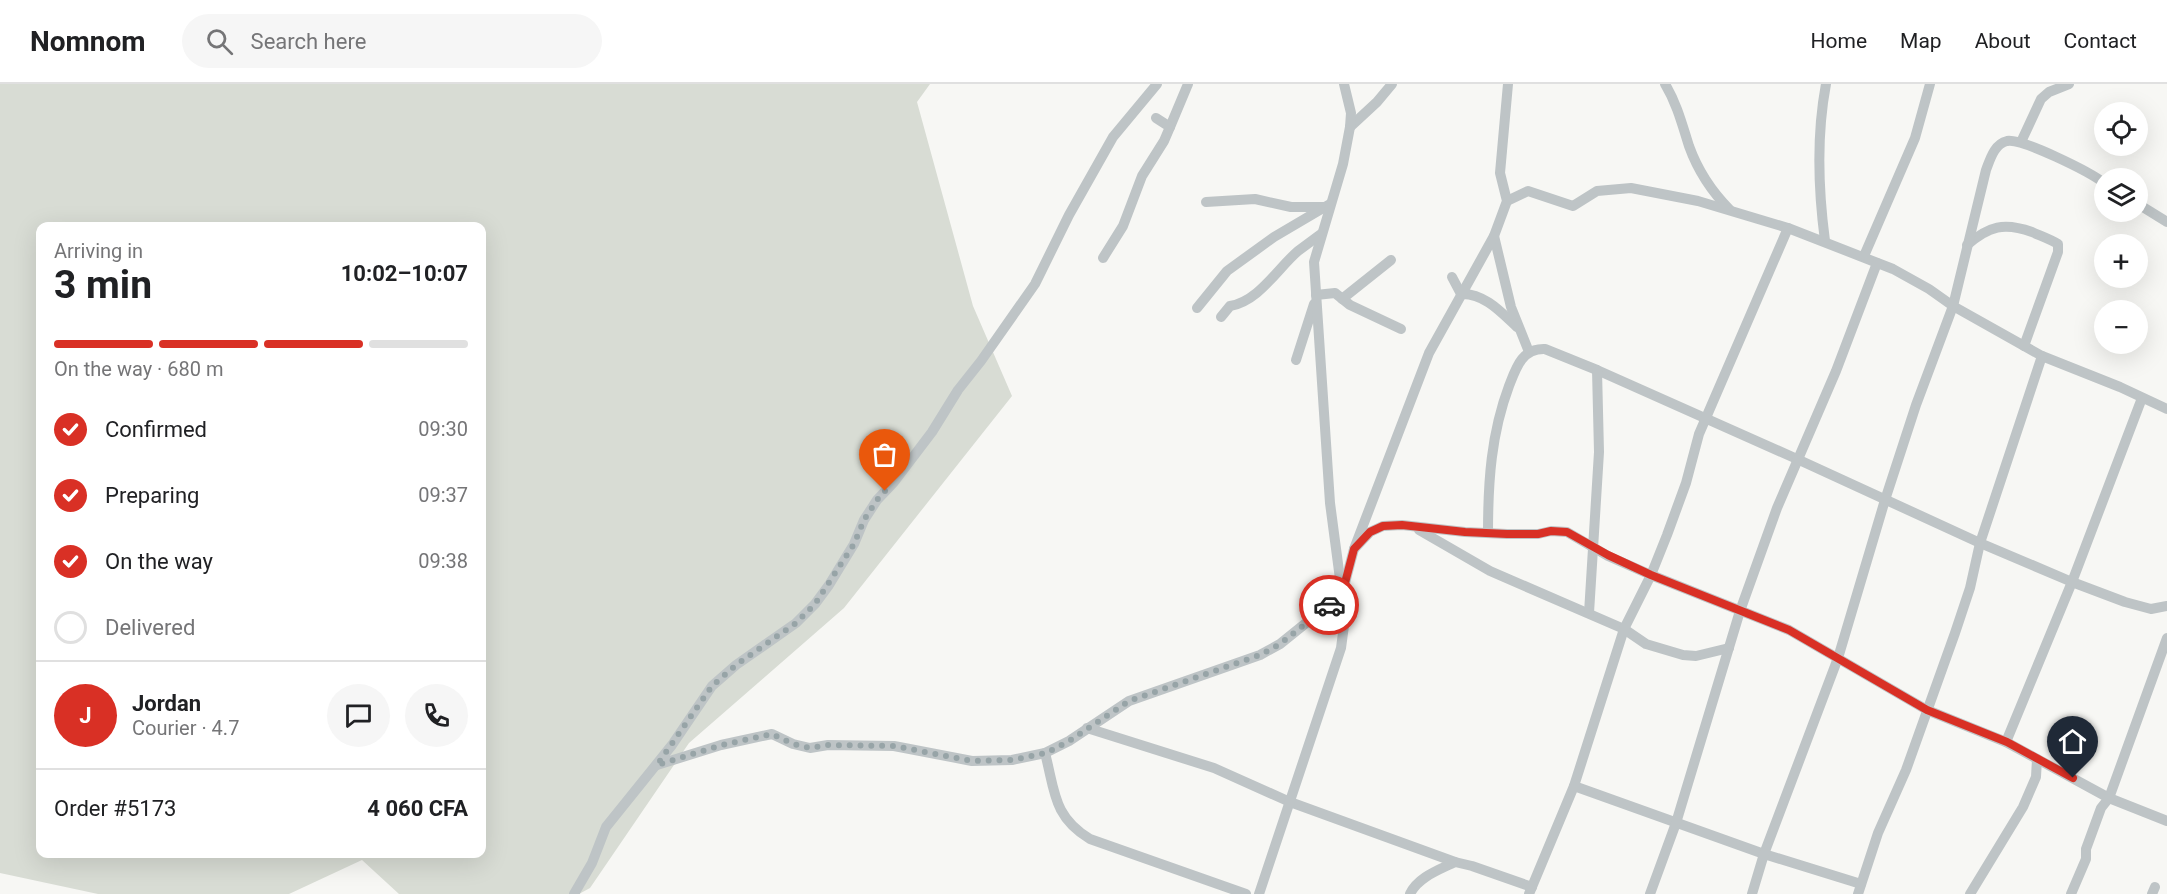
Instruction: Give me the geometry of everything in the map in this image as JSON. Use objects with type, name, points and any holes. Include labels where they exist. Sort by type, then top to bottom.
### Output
[{"type":"street","points":[[574,894],[592,863],[606,826],[657,765],[712,686],[736,665],[796,623],[815,604],[829,585],[877,500],[894,482],[932,432],[958,390],[1035,284],[1069,215],[1113,136],[1157,84]]},
{"type":"street","points":[[1103,258],[1122,226],[1142,176],[1164,141],[1188,84]]},
{"type":"street","points":[[1258,894],[1341,648],[1345,618],[1330,503],[1314,262],[1327,205],[1343,164],[1350,126],[1350,105],[1344,84]]},
{"type":"street","points":[[1350,126],[1377,102],[1392,84]]},
{"type":"street","points":[[657,765],[722,745],[772,734],[793,744],[810,748],[828,745],[894,746],[972,761],[1012,760],[1046,753],[1069,741],[1129,701],[1260,655],[1280,644],[1342,594],[1354,549],[1429,353],[1494,236],[1507,201],[1500,173],[1508,84]]},
{"type":"street","points":[[1665,84],[1682,119],[1701,173],[1714,194],[1730,211]]},
{"type":"street","points":[[1825,241],[1820,202],[1818,153],[1821,111],[1826,84]]},
{"type":"street","points":[[1864,256],[1915,138],[1930,84]]},
{"type":"street","points":[[2021,142],[2041,99],[2049,92],[2069,84]]},
{"type":"street","points":[[1156,118],[1170,126]]},
{"type":"street","points":[[1752,894],[1764,854],[1838,658],[1916,405],[1953,306],[1986,170],[1993,152],[2000,144],[2007,141],[2021,142],[2072,164],[2094,177]]},
{"type":"street","points":[[1507,201],[1528,191],[1573,206],[1597,192],[1631,188],[1698,201],[1788,228],[1893,269],[2042,356],[2167,409]]},
{"type":"street","points":[[1206,202],[1255,199],[1291,207],[1327,205]]},
{"type":"street","points":[[1197,308],[1227,271],[1274,237],[1327,205]]},
{"type":"street","points":[[2148,210],[2167,222]]},
{"type":"street","points":[[1967,245],[1980,234],[2005,226],[2016,226],[2058,244],[2058,252],[2024,346]]},
{"type":"street","points":[[1087,728],[1214,768],[1290,802],[1455,862],[1472,866],[1530,891],[1574,786],[1624,629],[1651,575],[1686,483],[1705,418],[1788,228]]},
{"type":"street","points":[[1221,317],[1230,306],[1239,304],[1262,288],[1298,252],[1321,234]]},
{"type":"street","points":[[1494,236],[1511,307],[1529,352]]},
{"type":"street","points":[[1342,299],[1390,260]]},
{"type":"street","points":[[1650,894],[1676,823],[1740,611],[1777,508],[1836,371],[1877,262]]},
{"type":"street","points":[[1452,277],[1461,294]]},
{"type":"street","points":[[1316,297],[1335,293],[1350,305],[1401,329]]},
{"type":"street","points":[[1461,294],[1471,294],[1487,301],[1520,329]]},
{"type":"street","points":[[1296,360],[1316,297]]},
{"type":"street","points":[[1488,533],[1488,481],[1495,431],[1518,364],[1529,352],[1545,349],[1597,370],[1980,543],[2072,582],[2151,609],[2167,606]]},
{"type":"street","points":[[1574,786],[1860,889],[1887,811],[1915,747],[1970,588],[1980,543],[2042,356]]},
{"type":"street","points":[[1589,613],[1599,452],[1597,370]]},
{"type":"street","points":[[2007,742],[2072,582],[2142,398]]},
{"type":"street","points":[[1354,549],[1370,532],[1383,526],[1402,525],[1488,533],[1567,532],[1651,575],[1789,630],[1927,710],[2007,742],[2109,798],[2167,821]]},
{"type":"street","points":[[1416,528],[1490,571],[1624,629],[1646,644],[1683,655],[1696,656],[1729,648]]},
{"type":"street","points":[[2071,894],[2086,859],[2086,849],[2101,808],[2109,798],[2167,638]]},
{"type":"street","points":[[1046,753],[1058,806],[1066,821],[1077,832],[1090,839],[1246,894]]},
{"type":"street","points":[[1970,894],[2023,807],[2036,777],[2037,759]]},
{"type":"street","points":[[1410,894],[1426,876],[1455,862]]},
{"type":"shaded area","points":[[0,84],[930,84],[917,102],[973,306],[1012,396],[844,608],[689,743],[590,888],[579,894],[399,894],[362,860],[289,894],[98,894],[0,873]]},
{"type":"way so far","points":[[885,491],[864,520],[854,544],[815,604],[796,623],[736,665],[712,686],[657,765],[722,745],[772,734],[793,744],[810,748],[828,745],[894,746],[972,761],[1012,760],[1046,753],[1069,741],[1129,701],[1260,655],[1280,644],[1329,605]]},
{"type":"route","points":[[1329,605],[1342,594],[1354,549],[1362,538],[1383,526],[1402,525],[1507,534],[1567,532],[1651,575],[1789,630],[1927,710],[2007,742],[2073,778]]}]
